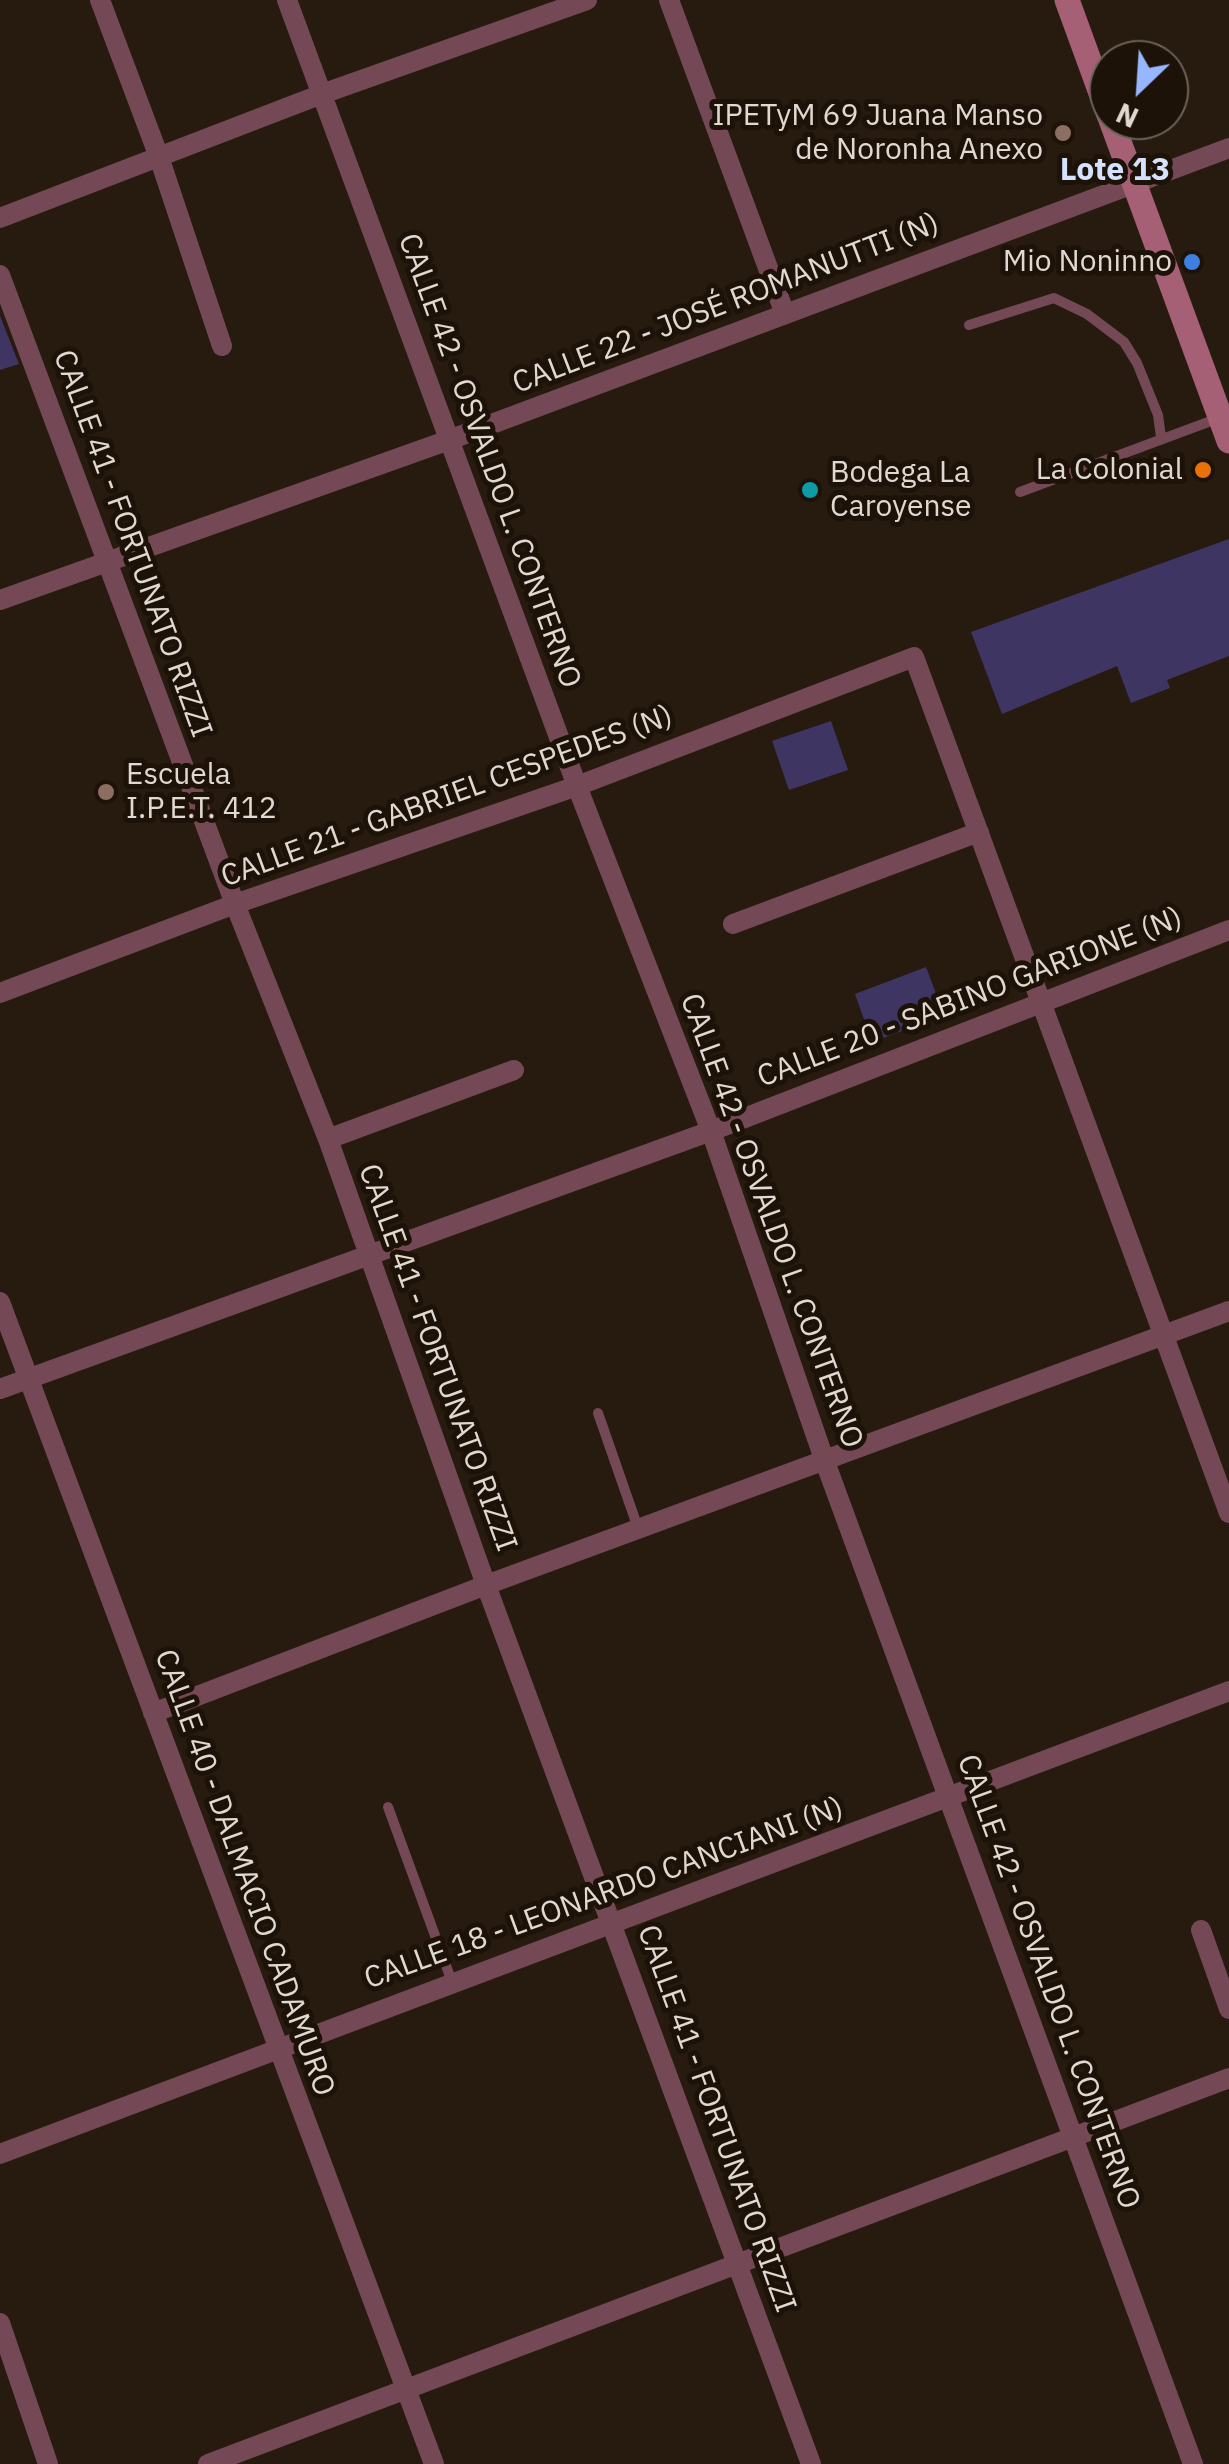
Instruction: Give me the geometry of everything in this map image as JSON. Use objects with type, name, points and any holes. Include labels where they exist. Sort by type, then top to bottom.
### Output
[{"type":"main road","points":[[1067,0],[1089,60]]},
{"type":"main road","points":[[1118,140],[1225,429]]},
{"type":"street","points":[[100,0],[159,157],[222,346]]},
{"type":"street","name":"CALLE 42 - OSVALDO L. CONTERNO","points":[[287,0],[577,786],[711,1131],[824,1459],[1193,2464]]},
{"type":"street","points":[[0,218],[322,94],[587,0]]},
{"type":"street","points":[[669,0],[785,314]]},
{"type":"street","name":"CALLE 22 - JOSÉ ROMANUTTI (N)","points":[[0,600],[449,440],[1229,148]]},
{"type":"street","name":"CALLE 41 - FORTUNATO RIZZI","points":[[0,276],[105,562],[328,1139],[486,1585],[811,2464]]},
{"type":"street","name":"CALLE 21 - GABRIEL CESPEDES (N)","points":[[0,993],[235,904],[577,786],[914,656],[979,832]]},
{"type":"street","points":[[733,924],[979,832],[1229,1513]]},
{"type":"street","name":"CALLE 20 - SABINO GARIONE (N)","points":[[0,1388],[711,1131],[1229,930]]},
{"type":"street","points":[[328,1139],[514,1070]]},
{"type":"street","name":"CALLE 40 - DALMACIO CADAMURO","points":[[0,1302],[434,2464]]},
{"type":"street","points":[[152,1714],[638,1528],[1229,1311]]},
{"type":"street","name":"CALLE 18 - LEONARDO CANCIANI (N)","points":[[0,2154],[1229,1691]]},
{"type":"street","points":[[1201,1930],[1229,2009]]},
{"type":"street","points":[[208,2464],[244,2458],[406,2390],[737,2262],[1229,2078]]},
{"type":"street","points":[[0,2323],[48,2464]]},
{"type":"lane","points":[[969,324],[1054,298],[1087,314],[1124,342],[1137,363],[1158,415],[1161,437]]},
{"type":"lane","points":[[1020,492],[1161,437],[1225,429]]},
{"type":"lane","points":[[598,1413],[638,1528]]},
{"type":"lane","points":[[388,1807],[452,1982]]},
{"type":"building","points":[[0,316],[19,364],[0,370]]},
{"type":"building","points":[[1229,539],[1229,656],[1167,680],[1170,688],[1131,703],[1117,666],[1002,714],[971,632]]},
{"type":"building","points":[[831,721],[848,770],[789,790],[772,741]]},
{"type":"building","points":[[926,967],[944,1015],[872,1042],[855,994]]},
{"type":"place","name":"IPETyM 69 Juana Manso de Noronha Anexo","points":[[1063,133]]},
{"type":"place","name":"Mio Noninno","points":[[1192,262]]},
{"type":"place","name":"La Colonial","points":[[1203,470]]},
{"type":"place","name":"Bodega La Caroyense","points":[[810,490]]},
{"type":"place","name":"Escuela I.P.E.T. 412","points":[[106,792]]},
{"type":"district","name":"Lote 13","points":[[1115,171]]}]
